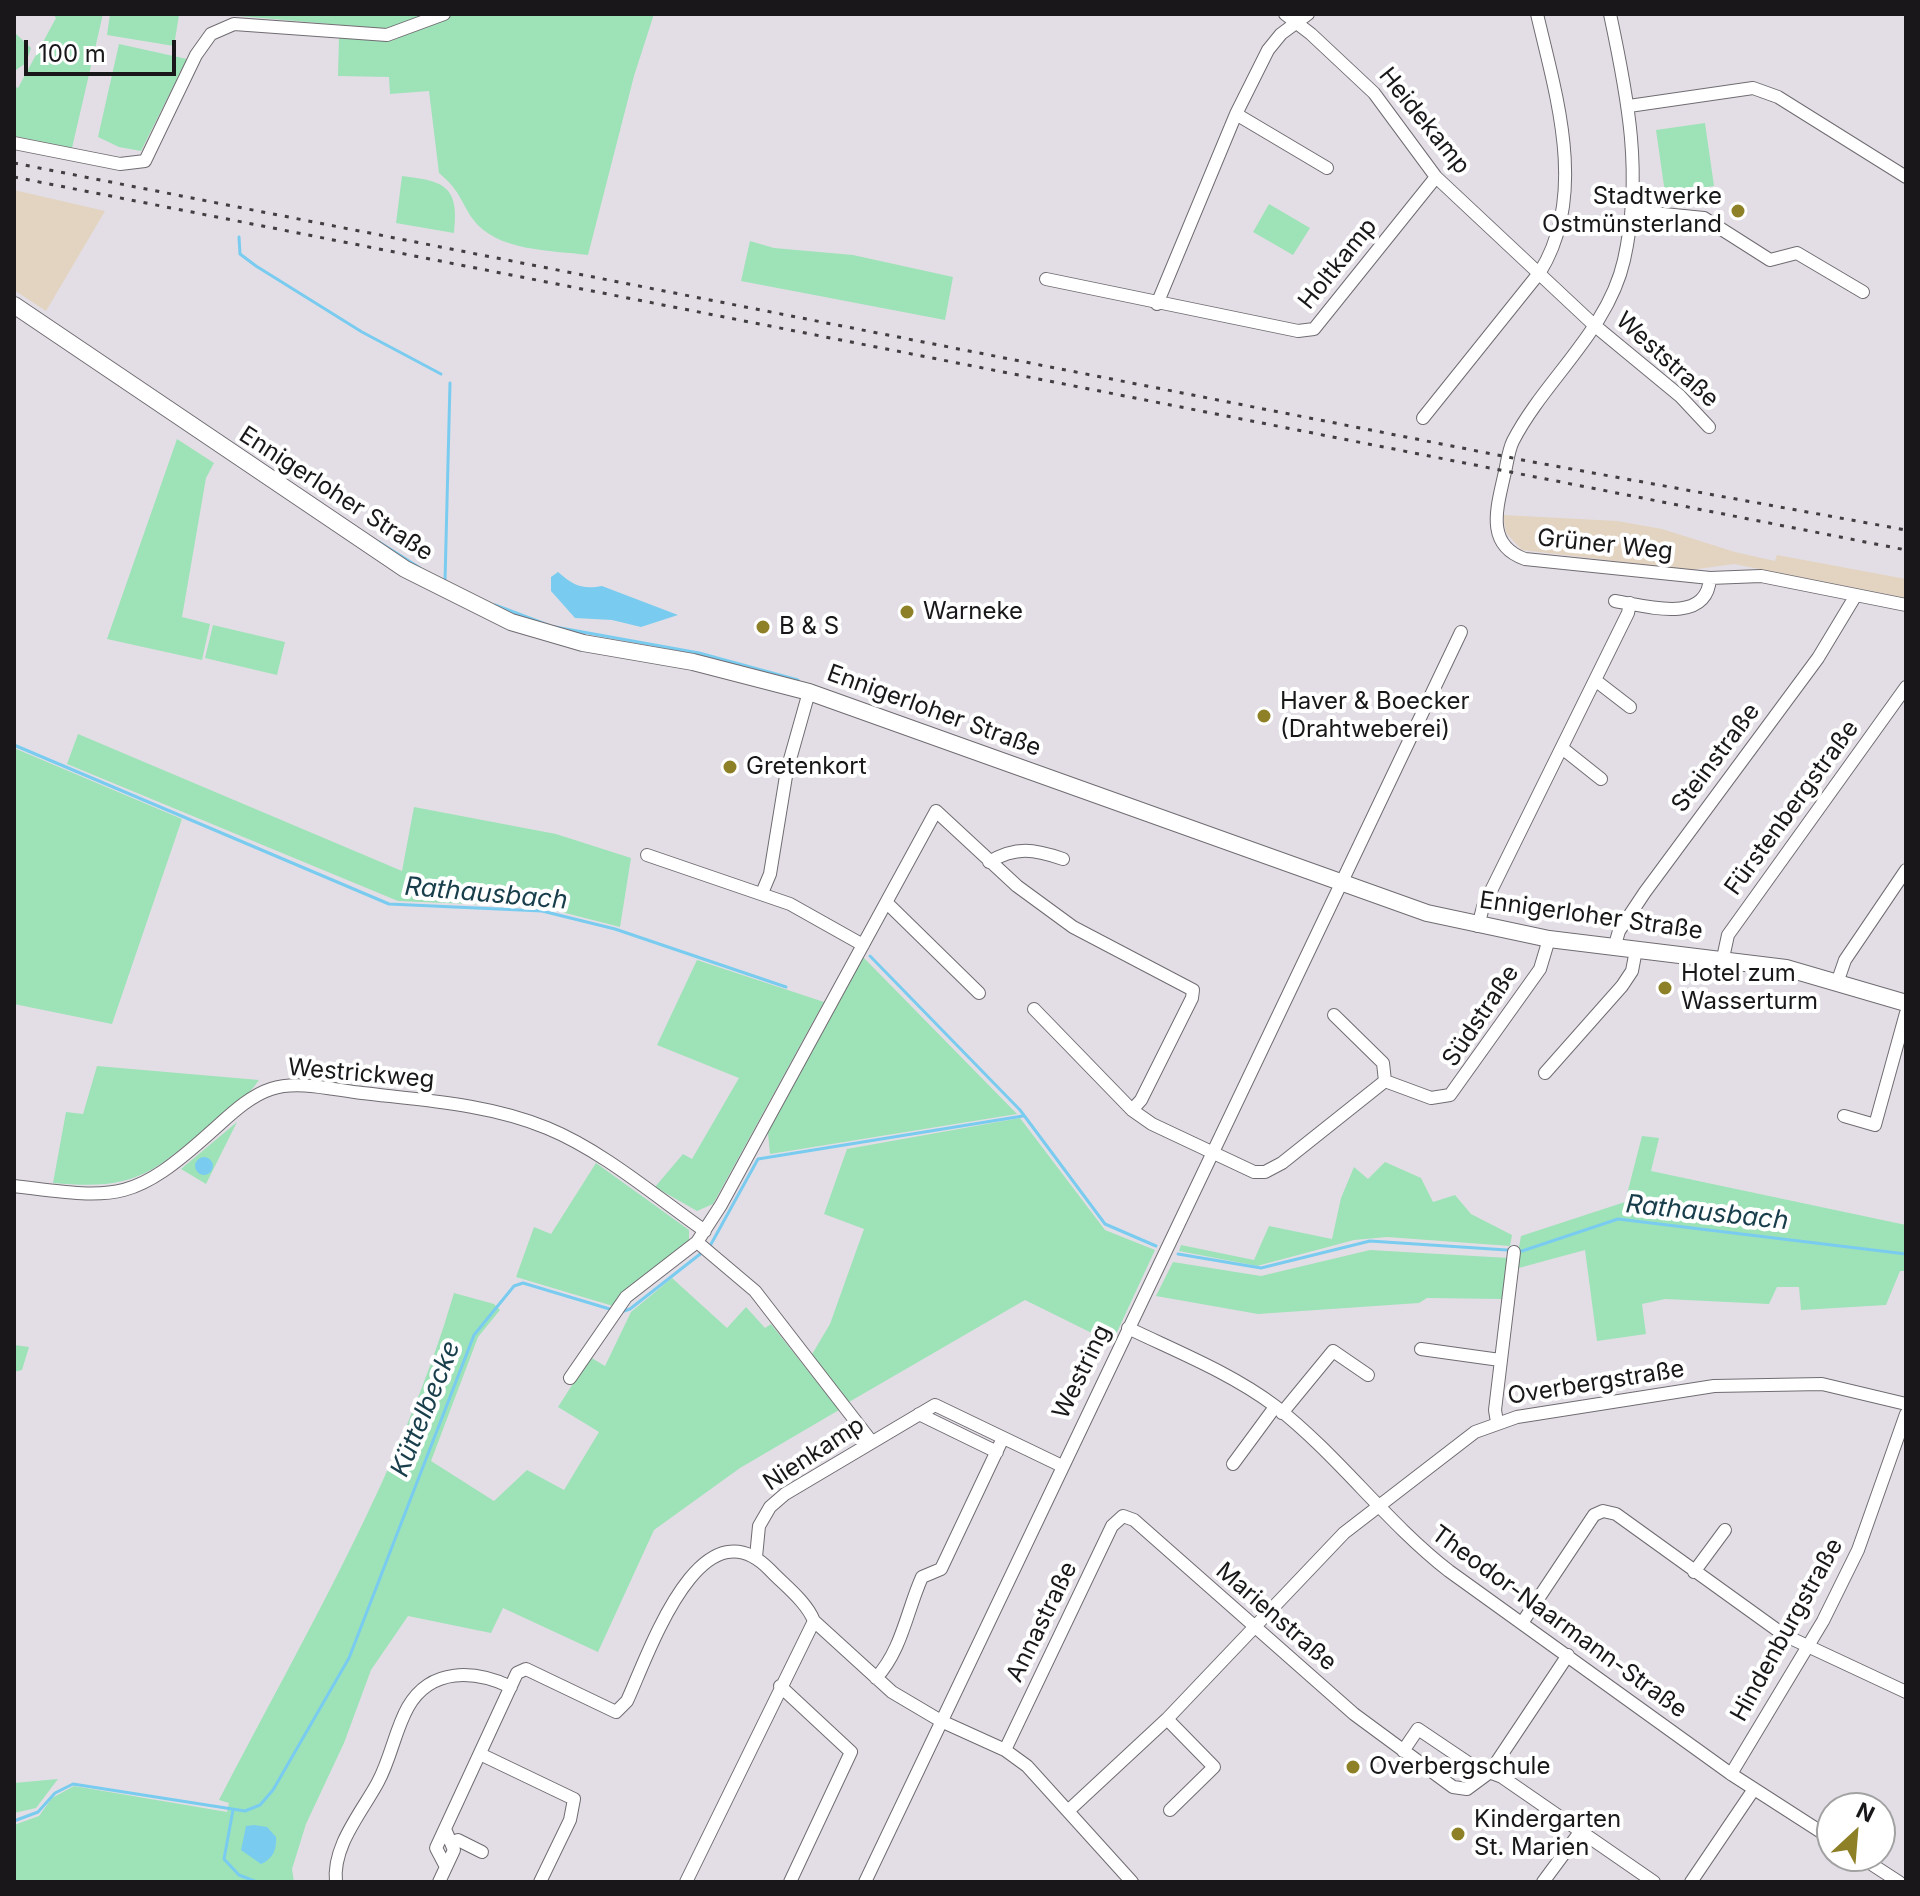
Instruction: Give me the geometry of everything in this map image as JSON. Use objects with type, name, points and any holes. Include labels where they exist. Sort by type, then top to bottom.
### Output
[{"type":"main road","name":"Ennigerloher Straße","points":[[14,305],[314,510],[405,569],[476,607],[560,637],[693,662],[809,692],[1427,913],[1549,939],[1786,968],[1906,1003]]},
{"type":"street","points":[[14,143],[120,164],[145,161],[196,55],[211,34],[234,24],[387,35],[444,14]]},
{"type":"street","name":"Heidekamp","points":[[1285,14],[1374,93],[1436,177],[1594,325]]},
{"type":"street","points":[[1157,304],[1236,114],[1268,50],[1308,14]]},
{"type":"street","points":[[1423,418],[1540,272],[1552,254],[1562,221],[1565,194],[1560,122],[1537,14]]},
{"type":"street","name":"Grüner Weg","points":[[1610,14],[1629,106],[1635,164],[1633,211],[1623,264],[1594,325],[1511,445],[1496,512],[1499,538],[1511,553],[1525,559],[1710,578],[1761,576],[1906,605]]},
{"type":"street","points":[[1629,106],[1753,88],[1778,97],[1906,177]]},
{"type":"street","points":[[1236,114],[1327,168]]},
{"type":"street","name":"Holtkamp","points":[[1046,279],[1298,331],[1314,329],[1436,177]]},
{"type":"street","points":[[1633,211],[1704,218],[1770,260],[1797,253],[1863,292]]},
{"type":"street","name":"Weststraße","points":[[1594,325],[1662,380],[1709,427]]},
{"type":"street","points":[[1615,601],[1687,610],[1700,601],[1709,588],[1710,578]]},
{"type":"street","name":"Steinstraße","points":[[1614,948],[1619,931],[1636,905],[1818,658],[1856,595]]},
{"type":"street","points":[[1478,926],[1483,907],[1630,603]]},
{"type":"street","name":"Westring","points":[[865,1882],[1461,632]]},
{"type":"street","points":[[1595,680],[1630,707]]},
{"type":"street","name":"Fürstenbergstraße","points":[[1723,958],[1728,935],[1906,687]]},
{"type":"street","points":[[762,893],[770,874],[787,770],[809,692]]},
{"type":"street","points":[[1562,748],[1601,779]]},
{"type":"street","points":[[570,1378],[626,1297],[701,1236],[936,811],[989,862],[1036,900],[1096,941],[1193,990],[1192,998],[1154,1075],[1132,1110]]},
{"type":"street","points":[[989,862],[1005,852],[1023,848],[1063,859]]},
{"type":"street","points":[[647,855],[762,893],[863,945]]},
{"type":"street","points":[[1837,983],[1845,960],[1906,870]]},
{"type":"street","points":[[887,903],[979,993]]},
{"type":"street","name":"Südstraße","points":[[1385,1081],[1431,1098],[1450,1095],[1458,1088],[1540,969],[1549,939]]},
{"type":"street","points":[[1545,1073],[1622,986],[1632,971],[1636,950]]},
{"type":"street","points":[[1034,1009],[1132,1110],[1254,1172],[1265,1172],[1282,1163],[1385,1081],[1383,1063],[1334,1015]]},
{"type":"street","points":[[1844,1116],[1875,1125],[1906,1013]]},
{"type":"street","name":"Westrickweg","points":[[14,1186],[91,1194],[123,1192],[145,1185],[171,1168],[257,1096],[291,1085],[439,1102],[526,1120],[579,1144],[701,1236],[755,1291],[871,1441]]},
{"type":"street","points":[[1497,1422],[1495,1410],[1500,1360],[1514,1252]]},
{"type":"street","name":"Theodor-Naarmann-Straße","points":[[1128,1328],[1223,1374],[1279,1410],[1413,1543],[1731,1774],[1816,1829]]},
{"type":"street","points":[[1421,1349],[1500,1360]]},
{"type":"street","points":[[1233,1464],[1333,1351],[1368,1375]]},
{"type":"street","name":"Overbergstraße","points":[[1068,1811],[1167,1719],[1344,1533],[1475,1432],[1497,1422],[1652,1393],[1770,1383],[1822,1384],[1906,1404]]},
{"type":"street","points":[[919,1414],[935,1405],[1062,1466]]},
{"type":"street","points":[[919,1414],[997,1452]]},
{"type":"street","name":"Nienkamp","points":[[756,1557],[759,1526],[770,1507],[871,1441],[919,1414]]},
{"type":"street","name":"Hindenburgstraße","points":[[1731,1774],[1807,1648],[1871,1520],[1906,1414]]},
{"type":"street","points":[[876,1678],[908,1619],[908,1608],[922,1577],[941,1569],[1003,1438]]},
{"type":"street","points":[[1522,1623],[1594,1515],[1603,1511],[1616,1514],[1694,1572],[1807,1648],[1906,1692]]},
{"type":"street","name":"Marienstraße","points":[[1123,1516],[1134,1520],[1255,1630],[1403,1751],[1453,1787],[1467,1789],[1490,1772]]},
{"type":"street","name":"Annastraße","points":[[1005,1750],[1112,1526],[1123,1516]]},
{"type":"street","points":[[1694,1572],[1725,1530]]},
{"type":"street","points":[[446,1867],[436,1848],[517,1673],[526,1669],[616,1712],[627,1701],[682,1585],[697,1567],[724,1554],[756,1557],[805,1606],[814,1621],[902,1699],[941,1721],[1005,1750],[1027,1766],[1132,1882]]},
{"type":"street","points":[[686,1882],[814,1621]]},
{"type":"street","points":[[1490,1772],[1568,1655]]},
{"type":"street","points":[[336,1882],[335,1871],[342,1844],[382,1774],[402,1719],[415,1697],[432,1683],[466,1673],[487,1676],[511,1687]]},
{"type":"street","points":[[780,1686],[851,1752],[790,1882]]},
{"type":"street","points":[[1167,1719],[1214,1767],[1170,1810]]},
{"type":"street","points":[[1403,1751],[1418,1729],[1473,1766],[1490,1772],[1654,1882]]},
{"type":"street","points":[[480,1754],[574,1799],[570,1820],[540,1882]]},
{"type":"street","points":[[1691,1882],[1754,1789]]},
{"type":"street","points":[[439,1882],[454,1850],[445,1829]]},
{"type":"street","points":[[1543,1882],[1580,1832]]},
{"type":"street","points":[[451,1843],[458,1840],[482,1852]]},
{"type":"shaded area","points":[[14,190],[105,211],[46,311],[14,290]]},
{"type":"shaded area","points":[[1503,515],[1617,521],[1662,529],[1775,561],[1777,555],[1906,579],[1906,598],[1734,564],[1690,570],[1522,550],[1506,533]]},
{"type":"green space","points":[[53,14],[103,14],[72,148],[14,136],[14,86],[18,88],[56,18]]},
{"type":"green space","points":[[110,14],[179,15],[174,46],[107,35]]},
{"type":"green space","points":[[216,14],[433,14],[387,29]]},
{"type":"green space","points":[[455,14],[654,14],[634,76],[588,255],[525,247],[509,243],[482,229],[439,173],[429,91],[390,94],[389,77],[338,76],[339,37],[391,41]]},
{"type":"green space","points":[[14,32],[31,48],[26,63],[16,70]]},
{"type":"green space","points":[[119,44],[187,59],[141,151],[119,147],[98,137]]},
{"type":"green space","points":[[1705,123],[1714,186],[1665,193],[1656,130]]},
{"type":"green space","points":[[402,176],[428,180],[446,188],[454,205],[454,233],[396,223]]},
{"type":"green space","points":[[1269,204],[1310,228],[1293,255],[1253,232]]},
{"type":"green space","points":[[750,241],[774,248],[853,255],[953,277],[945,320],[741,281]]},
{"type":"green space","points":[[177,439],[214,463],[206,478],[182,617],[210,624],[202,660],[107,639]]},
{"type":"green space","points":[[213,625],[285,642],[277,675],[205,658]]},
{"type":"green space","points":[[78,734],[402,871],[414,807],[556,834],[631,858],[620,927],[542,907],[398,901],[67,764]]},
{"type":"green space","points":[[14,748],[182,819],[112,1024],[14,1004]]},
{"type":"green space","points":[[862,956],[1017,1114],[770,1154],[768,1133],[771,1124]]},
{"type":"green space","points":[[697,960],[824,1002],[713,1204],[697,1211],[655,1187],[683,1154],[692,1159],[739,1078],[657,1045]]},
{"type":"green space","points":[[97,1066],[259,1080],[244,1097],[174,1154],[142,1175],[105,1184],[53,1183],[66,1112],[83,1114]]},
{"type":"green space","points":[[1020,1118],[1105,1230],[1155,1250],[1112,1343],[1025,1300],[849,1402],[811,1356],[830,1324],[864,1229],[824,1214],[847,1149]]},
{"type":"green space","points":[[237,1122],[206,1184],[181,1169]]},
{"type":"green space","points":[[1642,1136],[1659,1138],[1651,1171],[1906,1225],[1906,1271],[1900,1271],[1886,1305],[1801,1310],[1799,1287],[1777,1287],[1769,1304],[1665,1299],[1642,1304],[1646,1334],[1597,1341],[1585,1250],[1515,1269],[1521,1236],[1625,1202]]},
{"type":"green space","points":[[1385,1162],[1421,1178],[1433,1202],[1455,1195],[1471,1214],[1512,1235],[1510,1246],[1387,1237],[1354,1240],[1257,1266],[1179,1251],[1181,1245],[1254,1260],[1269,1226],[1332,1239],[1341,1198],[1354,1167],[1368,1179]]},
{"type":"green space","points":[[596,1163],[689,1230],[689,1241],[632,1285],[613,1306],[516,1277],[534,1227],[551,1234]]},
{"type":"green space","points":[[1370,1250],[1509,1258],[1503,1299],[1427,1298],[1419,1303],[1258,1314],[1156,1296],[1173,1262],[1261,1276]]},
{"type":"green space","points":[[672,1278],[727,1328],[746,1307],[765,1328],[771,1324],[839,1410],[740,1468],[654,1530],[598,1652],[503,1608],[491,1633],[408,1616],[371,1670],[344,1743],[306,1824],[292,1869],[294,1882],[14,1882],[14,1825],[39,1816],[52,1798],[74,1786],[227,1812],[229,1803],[219,1800],[349,1552],[379,1488],[432,1359],[454,1293],[494,1304],[500,1310],[478,1337],[431,1461],[494,1501],[527,1470],[564,1490],[599,1432],[558,1407],[590,1357],[605,1366],[631,1312]]},
{"type":"green space","points":[[14,1345],[29,1347],[22,1370],[14,1372]]},
{"type":"green space","points":[[58,1779],[36,1808],[14,1813],[14,1783]]},
{"type":"water","points":[[558,572],[578,585],[602,586],[678,615],[641,627],[612,620],[575,618],[551,591],[551,577]]},
{"type":"water","points":[[204,1157],[213,1166],[204,1175],[195,1166]]},
{"type":"water","points":[[246,1826],[267,1827],[276,1837],[273,1853],[261,1864],[241,1850]]},
{"type":"waterway","points":[[239,237],[240,254],[256,266],[362,332],[441,374]]},
{"type":"waterway","points":[[445,581],[450,383]]},
{"type":"waterway","points":[[379,542],[420,568]]},
{"type":"waterway","points":[[495,605],[548,625]]},
{"type":"waterway","points":[[555,627],[699,653],[798,680]]},
{"type":"waterway","name":"Rathausbach","points":[[14,745],[389,904],[542,911],[615,929],[786,987]]},
{"type":"waterway","name":"Rathausbach","points":[[870,956],[1020,1110],[1105,1224],[1156,1246]]},
{"type":"waterway","name":"Küttelbecke","points":[[710,1246],[758,1159],[1023,1116]]},
{"type":"waterway","name":"Rathausbach","points":[[1178,1254],[1261,1268],[1370,1241],[1522,1251],[1618,1219],[1906,1254]]},
{"type":"waterway","name":"Küttelbecke","points":[[621,1312],[630,1309],[704,1251]]},
{"type":"waterway","name":"Küttelbecke","points":[[14,1821],[38,1812],[55,1793],[73,1784],[245,1811],[260,1805],[273,1790],[349,1658],[474,1335],[514,1286],[523,1283],[613,1310]]},
{"type":"waterway","points":[[233,1810],[224,1859],[239,1875],[257,1882]]},
{"type":"railway","points":[[14,163],[1533,462],[1906,530]]},
{"type":"railway","points":[[14,177],[1906,550]]},
{"type":"place","name":"Stadtwerke Ostmünsterland","points":[[1738,211]]},
{"type":"place","name":"Warneke","points":[[907,612]]},
{"type":"place","name":"B & S","points":[[763,627]]},
{"type":"place","name":"Haver & Boecker (Drahtweberei)","points":[[1264,716]]},
{"type":"place","name":"Gretenkort","points":[[730,767]]},
{"type":"place","name":"Hotel zum Wasserturm","points":[[1665,988]]},
{"type":"place","name":"Overbergschule","points":[[1353,1767]]},
{"type":"place","name":"Kindergarten St. Marien","points":[[1458,1834]]}]
